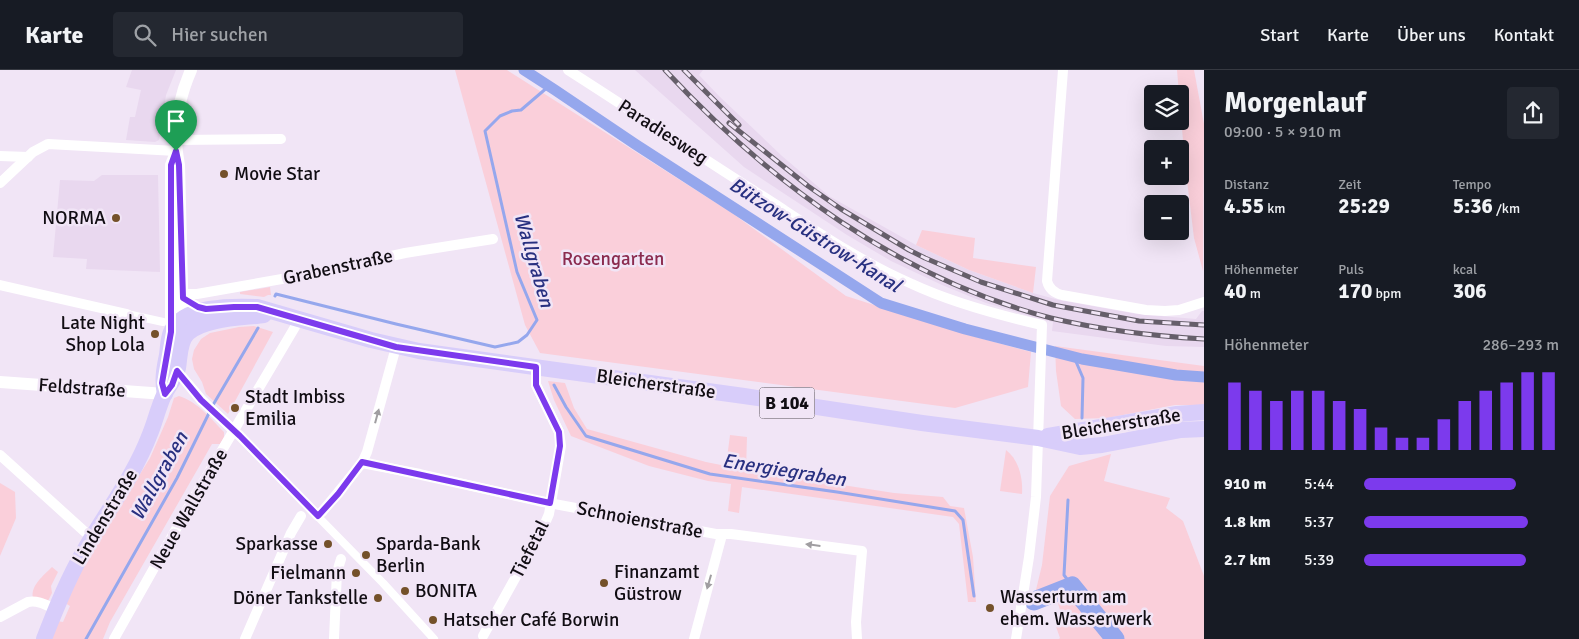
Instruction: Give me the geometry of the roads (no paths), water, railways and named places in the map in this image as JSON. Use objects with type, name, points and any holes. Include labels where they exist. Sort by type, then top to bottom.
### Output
[{"type":"main road","name":"Bleicherstraße","points":[[177,327],[206,309],[257,307],[396,347],[1038,438],[1080,447],[1102,445],[1181,430],[1204,429]]},
{"type":"main road","name":"Bleicherstraße","points":[[177,327],[277,314]]},
{"type":"main road","name":"Lindenstraße","points":[[44,639],[55,609],[84,550],[128,481],[140,458],[165,394],[172,385],[177,371],[177,327]]},
{"type":"main road","points":[[165,394],[162,383],[177,327]]},
{"type":"main road","name":"Bleicherstraße","points":[[1038,438],[1177,414],[1204,412]]},
{"type":"street","points":[[177,327],[171,165],[176,145],[180,103],[191,70]]},
{"type":"street","name":"Paradiesweg","points":[[568,70],[695,154],[862,259],[912,285],[960,303],[1042,325],[1038,438]]},
{"type":"street","points":[[1063,70],[1046,281],[1048,287],[1056,294],[1146,310],[1178,310],[1204,302]]},
{"type":"street","points":[[0,183],[30,155],[48,144],[176,145],[281,139]]},
{"type":"street","points":[[176,145],[179,165],[183,296],[177,327]]},
{"type":"street","points":[[0,156],[30,155]]},
{"type":"street","name":"Grabenstraße","points":[[183,296],[299,276],[405,252],[492,239]]},
{"type":"street","points":[[0,285],[177,327]]},
{"type":"street","points":[[183,296],[198,307],[206,309]]},
{"type":"street","name":"Neue Wallstraße","points":[[114,639],[294,327]]},
{"type":"street","points":[[320,514],[338,494],[362,462],[367,452],[396,347]]},
{"type":"street","name":"Tiefetal","points":[[482,637],[549,514],[560,446],[559,432],[536,385],[536,367]]},
{"type":"street","points":[[177,371],[201,400],[310,508],[320,514],[350,550],[434,639]]},
{"type":"street","name":"Feldstraße","points":[[0,382],[165,394]]},
{"type":"street","points":[[1016,639],[1036,497],[1038,438]]},
{"type":"street","points":[[0,455],[85,532]]},
{"type":"street","name":"Schnoienstraße","points":[[362,462],[550,503],[722,536],[731,534],[862,551],[856,622],[857,639]]},
{"type":"street","points":[[245,639],[291,533],[301,516],[310,508]]},
{"type":"street","points":[[694,639],[722,536]]},
{"type":"street","points":[[334,639],[337,572],[340,559],[350,550]]},
{"type":"street","points":[[0,617],[33,601],[55,609]]},
{"type":"waterway","name":"Bützow-Güstrow-Kanal","points":[[524,70],[881,303],[965,329],[1082,359],[1176,375],[1204,377]]},
{"type":"waterway","name":"Wallgraben","points":[[275,296],[276,294],[495,347],[518,342],[527,335],[537,320],[517,272],[485,131],[500,116],[512,111],[521,110],[549,86]]},
{"type":"waterway","name":"Wallgraben","points":[[86,639],[177,478],[213,405],[258,328]]},
{"type":"waterway","points":[[1074,357],[1083,378],[1082,418]]},
{"type":"waterway","name":"Energiegraben","points":[[554,385],[566,407],[586,436],[710,474],[955,511],[963,520],[974,596]]},
{"type":"waterway","points":[[1068,500],[1064,575],[1072,586]]},
{"type":"waterway","points":[[1034,601],[1072,586],[1115,639]]},
{"type":"railway","points":[[665,70],[748,151],[793,187],[840,221],[890,252],[942,279],[995,301],[1051,318],[1127,332],[1204,339]]},
{"type":"railway","points":[[684,70],[739,125]]},
{"type":"railway","points":[[729,123],[808,186],[841,209],[909,250],[981,282],[1053,305],[1139,321],[1204,325]]},
{"type":"place","name":"Movie Star","points":[[224,174]]},
{"type":"place","name":"NORMA","points":[[116,218]]},
{"type":"place","name":"Late Night Shop Lola","points":[[155,334]]},
{"type":"place","name":"Stadt Imbiss Emilia","points":[[235,408]]},
{"type":"place","name":"Sparkasse","points":[[328,544]]},
{"type":"place","name":"Sparda-Bank Berlin","points":[[366,555]]},
{"type":"place","name":"Fielmann","points":[[356,573]]},
{"type":"place","name":"Finanzamt Güstrow","points":[[604,583]]},
{"type":"place","name":"BONITA","points":[[405,591]]},
{"type":"place","name":"Döner Tankstelle","points":[[378,598]]},
{"type":"place","name":"Wasserturm am ehem. Wasserwerk","points":[[990,608]]},
{"type":"place","name":"Hatscher Café Borwin","points":[[433,620]]},
{"type":"park label","name":"Rosengarten","points":[[613,259]]}]
